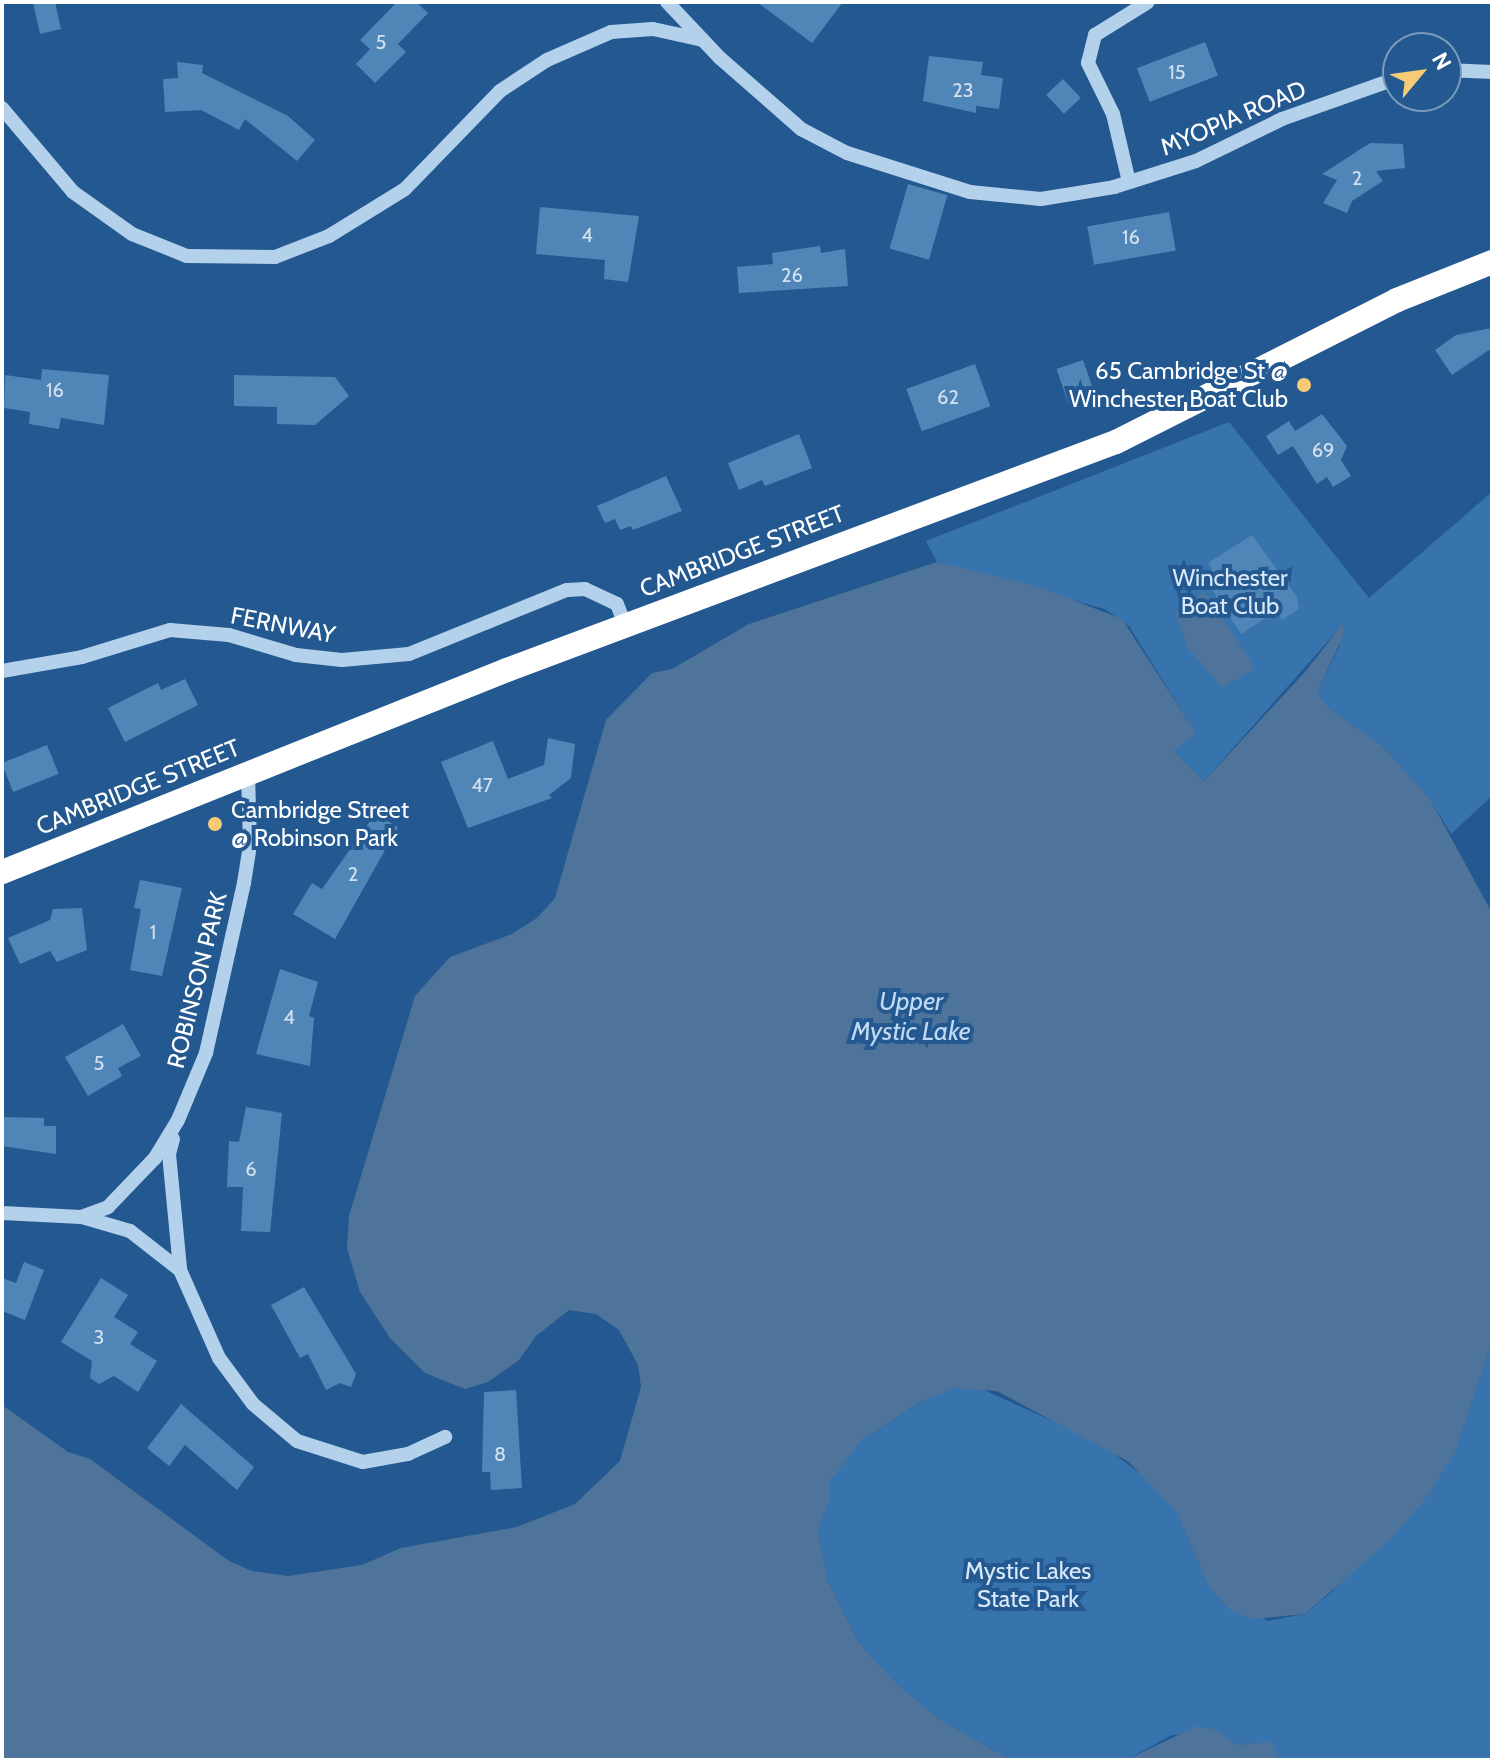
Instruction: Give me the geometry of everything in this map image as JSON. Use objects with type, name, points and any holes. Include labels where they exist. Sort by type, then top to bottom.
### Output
[{"type":"highway","name":"CAMBRIDGE STREET","points":[[2,872],[625,625],[1142,431],[1397,300],[1492,262]]},
{"type":"street","name":"MYOPIA ROAD","points":[[667,2],[703,40],[801,129],[886,166],[970,192],[1041,199],[1129,182],[1196,161],[1282,119],[1382,84]]},
{"type":"street","points":[[1129,182],[1113,114],[1088,63],[1095,35],[1148,2]]},
{"type":"street","points":[[2,108],[73,192],[132,234],[187,256],[275,257],[329,236],[405,189],[500,91],[547,60],[611,32],[653,29],[703,40]]},
{"type":"street","points":[[1462,71],[1492,72]]},
{"type":"street","name":"FERNWAY","points":[[2,671],[82,657],[170,630],[229,635],[296,655],[342,660],[409,654],[567,590],[585,589],[617,604],[625,625]]},
{"type":"street","name":"ROBINSON PARK","points":[[2,1213],[81,1217],[108,1207],[132,1187],[178,1120],[206,1053],[244,883],[250,845],[248,772]]},
{"type":"street","points":[[178,1120],[169,1154],[180,1270],[219,1358],[253,1404],[297,1441],[363,1462],[408,1454],[445,1437]]},
{"type":"street","points":[[81,1217],[130,1231],[180,1270]]},
{"type":"green space","name":"Winchester Boat Club","points":[[1229,422],[1369,598],[1492,492],[1492,796],[1451,834],[1430,799],[1382,745],[1330,709],[1317,693],[1339,647],[1344,623],[1204,781],[1174,751],[1195,732],[1129,626],[1105,609],[937,562],[926,541]]},
{"type":"green space","name":"Mystic Lakes State Park","points":[[1492,1340],[1492,1760],[1280,1760],[1270,1743],[1237,1745],[1217,1730],[1172,1735],[1126,1760],[1011,1760],[941,1720],[897,1684],[859,1643],[827,1579],[818,1529],[830,1500],[830,1481],[844,1462],[862,1440],[917,1404],[954,1388],[975,1386],[1097,1441],[1158,1487],[1177,1513],[1209,1587],[1268,1621],[1305,1614],[1333,1591]]},
{"type":"water","name":"Upper Mystic Lake","points":[[937,562],[1039,587],[1122,619],[1196,733],[1174,751],[1204,781],[1305,672],[1344,622],[1343,636],[1317,693],[1330,709],[1382,745],[1430,799],[1492,913],[1492,1340],[1455,1452],[1429,1494],[1393,1537],[1305,1614],[1253,1619],[1230,1610],[1209,1587],[1177,1513],[1129,1462],[997,1391],[954,1388],[917,1404],[862,1440],[830,1481],[830,1500],[818,1529],[827,1579],[859,1643],[897,1684],[941,1720],[1011,1760],[2,1760],[2,1405],[68,1452],[90,1459],[229,1561],[252,1571],[288,1576],[362,1565],[401,1548],[517,1527],[575,1504],[620,1461],[641,1387],[638,1365],[619,1330],[596,1314],[569,1310],[536,1336],[519,1360],[488,1382],[465,1389],[425,1373],[390,1338],[360,1292],[347,1248],[349,1216],[415,996],[450,957],[512,934],[537,918],[555,898],[606,720],[652,673],[672,669],[749,624]]},
{"type":"water","points":[[1205,592],[1255,668],[1222,688],[1188,648],[1175,613]]},
{"type":"water","points":[[1197,1726],[1217,1730],[1237,1745],[1270,1742],[1280,1760],[1126,1760]]},
{"type":"building","points":[[33,2],[55,2],[61,29],[40,34]]},
{"type":"building","points":[[397,2],[416,2],[428,13],[398,44],[406,52],[375,83],[356,64],[370,49],[360,40]]},
{"type":"building","points":[[757,2],[843,2],[812,43]]},
{"type":"building","points":[[1205,42],[1218,76],[1150,102],[1137,68]]},
{"type":"building","points":[[929,56],[983,62],[981,75],[1003,78],[999,109],[976,106],[976,113],[923,101]]},
{"type":"building","points":[[177,62],[203,65],[202,73],[288,116],[315,140],[297,161],[245,119],[239,130],[201,110],[165,112],[163,79],[178,78]]},
{"type":"building","points":[[1063,79],[1081,98],[1064,114],[1046,95]]},
{"type":"building","points":[[1370,143],[1403,144],[1405,168],[1376,171],[1383,181],[1352,201],[1347,213],[1323,203],[1337,180],[1322,174]]},
{"type":"building","points":[[908,184],[947,195],[929,260],[890,248]]},
{"type":"building","points":[[540,207],[639,216],[628,282],[604,279],[605,260],[536,254]]},
{"type":"building","points":[[1169,212],[1176,250],[1094,265],[1087,226]]},
{"type":"building","points":[[820,246],[821,253],[845,249],[848,286],[739,293],[737,267],[773,264],[772,253]]},
{"type":"building","points":[[1492,328],[1492,348],[1452,375],[1435,350],[1456,335]]},
{"type":"building","points":[[1083,360],[1095,395],[1069,404],[1057,369]]},
{"type":"building","points":[[975,364],[990,406],[922,431],[906,389]]},
{"type":"building","points":[[42,369],[109,375],[104,425],[61,418],[59,429],[29,424],[30,412],[4,408],[5,375],[41,380]]},
{"type":"building","points":[[234,375],[335,377],[349,396],[315,425],[277,424],[277,407],[234,406]]},
{"type":"building","points":[[1322,414],[1347,446],[1341,460],[1351,476],[1333,487],[1327,477],[1317,484],[1293,446],[1278,455],[1266,436],[1289,421],[1295,431]]},
{"type":"building","points":[[799,434],[812,468],[765,486],[762,480],[739,490],[728,463]]},
{"type":"building","points":[[666,476],[682,511],[633,530],[631,526],[620,530],[615,519],[605,523],[597,506]]},
{"type":"building","points":[[1252,535],[1297,597],[1299,609],[1282,620],[1276,611],[1241,634],[1203,576],[1212,569],[1208,563]]},
{"type":"building","points":[[185,679],[198,705],[125,742],[108,708],[158,683],[161,690]]},
{"type":"building","points":[[548,738],[575,744],[571,778],[549,795],[552,798],[468,828],[441,762],[493,741],[508,779],[544,765]]},
{"type":"building","points":[[47,745],[59,774],[13,792],[2,763]]},
{"type":"building","points":[[375,814],[398,827],[335,939],[293,914],[312,883],[322,889]]},
{"type":"building","points":[[140,880],[182,888],[162,976],[130,970],[141,909],[134,908]]},
{"type":"building","points":[[82,908],[87,950],[57,962],[50,951],[20,964],[8,938],[50,920],[53,909]]},
{"type":"building","points":[[280,969],[318,982],[309,1016],[314,1018],[310,1066],[256,1054]]},
{"type":"building","points":[[123,1024],[141,1056],[118,1068],[122,1076],[88,1096],[65,1057]]},
{"type":"building","points":[[246,1107],[282,1113],[270,1232],[241,1231],[243,1187],[227,1187],[229,1141],[239,1142]]},
{"type":"building","points":[[2,1117],[44,1118],[44,1126],[56,1126],[56,1154],[2,1146]]},
{"type":"building","points":[[24,1262],[44,1270],[25,1320],[2,1311],[2,1278],[16,1283]]},
{"type":"building","points":[[101,1278],[128,1295],[114,1317],[138,1332],[130,1344],[157,1361],[138,1392],[114,1376],[99,1384],[90,1378],[92,1361],[61,1342]]},
{"type":"building","points":[[304,1287],[356,1374],[351,1387],[340,1383],[326,1390],[308,1354],[300,1358],[271,1305]]},
{"type":"building","points":[[516,1390],[522,1488],[491,1490],[490,1472],[482,1472],[484,1392]]},
{"type":"building","points":[[181,1404],[254,1467],[237,1490],[185,1445],[169,1466],[147,1448]]},
{"type":"place","name":"65 Cambridge St @ Winchester Boat Club","points":[[1304,385]]},
{"type":"place","name":"Cambridge Street @ Robinson Park","points":[[215,824]]}]
